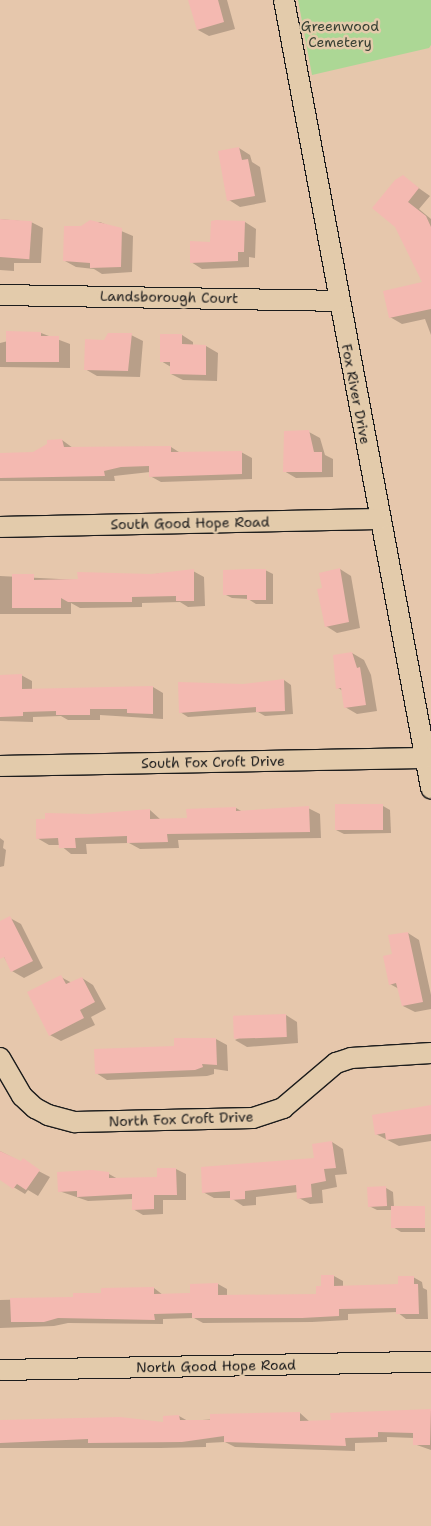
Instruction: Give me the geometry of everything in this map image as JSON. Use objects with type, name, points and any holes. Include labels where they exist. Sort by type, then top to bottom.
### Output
[{"type":"street","name":"Fox River Drive","points":[[284,0],[325,206],[338,300],[431,788]]},
{"type":"street","name":"Landsborough Court","points":[[0,295],[338,300]]},
{"type":"street","name":"South Good Hope Road","points":[[0,527],[380,519]]},
{"type":"street","name":"South Fox Croft Drive","points":[[0,766],[426,758]]},
{"type":"street","name":"North Fox Croft Drive","points":[[0,1058],[22,1096],[35,1108],[48,1116],[75,1122],[253,1118],[283,1108],[336,1063],[351,1058],[431,1053]]},
{"type":"street","name":"North Good Hope Road","points":[[0,1370],[431,1362]]},
{"type":"green space","name":"Greenwood Cemetery","points":[[298,0],[431,0],[431,45],[429,48],[312,75]]},
{"type":"building","points":[[188,0],[218,0],[224,22],[197,30]]},
{"type":"building","points":[[239,147],[242,160],[248,159],[255,196],[227,201],[218,151]]},
{"type":"building","points":[[403,175],[419,188],[408,202],[426,216],[431,227],[431,309],[389,318],[383,291],[422,282],[395,227],[372,208],[395,180]]},
{"type":"building","points":[[0,219],[32,221],[29,259],[0,257]]},
{"type":"building","points":[[90,220],[122,228],[121,267],[90,268],[90,263],[63,261],[64,226],[81,226]]},
{"type":"building","points":[[211,221],[245,221],[244,252],[238,252],[238,261],[190,263],[190,241],[210,242]]},
{"type":"building","points":[[6,331],[41,332],[41,336],[59,336],[59,362],[6,362]]},
{"type":"building","points":[[108,333],[132,333],[128,371],[84,370],[85,339],[104,340]]},
{"type":"building","points":[[160,334],[182,334],[182,344],[206,345],[206,375],[170,374],[170,362],[160,362]]},
{"type":"building","points":[[309,430],[314,452],[322,452],[322,472],[283,472],[284,431]]},
{"type":"building","points":[[62,439],[64,447],[171,446],[171,452],[242,451],[242,474],[149,477],[149,466],[121,467],[104,471],[105,476],[0,478],[0,453],[33,452],[47,444],[47,440]]},
{"type":"building","points":[[340,568],[349,622],[325,627],[317,589],[322,588],[319,573]]},
{"type":"building","points":[[194,569],[194,601],[176,601],[176,596],[132,597],[132,602],[68,602],[61,598],[61,608],[12,608],[12,574],[34,574],[34,580],[78,579],[77,572],[151,574]]},
{"type":"building","points":[[266,569],[266,600],[247,600],[247,595],[223,595],[223,570]]},
{"type":"building","points":[[352,652],[357,668],[360,667],[366,705],[344,708],[341,688],[336,689],[333,655]]},
{"type":"building","points":[[22,674],[22,689],[153,686],[153,714],[127,713],[127,709],[90,709],[90,715],[56,715],[56,711],[23,712],[23,716],[0,717],[0,675]]},
{"type":"building","points":[[284,679],[285,711],[256,712],[256,707],[179,713],[178,682],[243,684]]},
{"type":"building","points":[[335,804],[383,804],[383,830],[335,830]]},
{"type":"building","points":[[309,806],[310,832],[167,834],[168,842],[127,843],[127,836],[75,838],[76,848],[59,848],[58,838],[36,839],[36,819],[45,819],[45,813],[90,814],[150,809],[150,819],[187,818],[186,809],[236,807],[236,811]]},
{"type":"building","points":[[10,916],[33,961],[11,972],[4,957],[0,959],[0,921]]},
{"type":"building","points":[[408,932],[423,1002],[402,1006],[396,983],[389,985],[383,956],[392,954],[388,935]]},
{"type":"building","points":[[61,975],[66,984],[82,977],[95,1002],[80,1010],[84,1018],[49,1036],[27,992]]},
{"type":"building","points":[[286,1014],[287,1037],[234,1039],[233,1016]]},
{"type":"building","points":[[174,1038],[216,1038],[217,1065],[202,1064],[203,1067],[195,1070],[95,1074],[94,1049],[174,1046]]},
{"type":"building","points":[[431,1105],[431,1134],[386,1140],[385,1133],[375,1135],[372,1115]]},
{"type":"building","points":[[332,1141],[336,1168],[324,1169],[326,1181],[311,1184],[312,1197],[297,1199],[296,1185],[245,1191],[245,1199],[230,1200],[230,1191],[202,1193],[201,1167],[314,1158],[312,1144]]},
{"type":"building","points":[[0,1151],[21,1161],[23,1158],[40,1170],[26,1190],[17,1184],[13,1189],[0,1180]]},
{"type":"building","points":[[157,1168],[176,1168],[177,1195],[154,1195],[154,1209],[132,1210],[132,1194],[77,1197],[77,1191],[58,1192],[57,1172],[92,1170],[109,1172],[109,1178],[157,1177]]},
{"type":"building","points":[[386,1186],[387,1206],[368,1207],[367,1187]]},
{"type":"building","points":[[391,1206],[425,1206],[425,1228],[391,1228]]},
{"type":"building","points":[[321,1275],[334,1275],[334,1286],[398,1284],[398,1276],[414,1276],[414,1284],[418,1284],[419,1314],[396,1314],[396,1308],[339,1309],[339,1316],[302,1318],[192,1318],[192,1313],[154,1314],[155,1320],[58,1318],[44,1322],[11,1322],[10,1298],[73,1297],[73,1293],[101,1293],[101,1288],[154,1287],[154,1294],[190,1293],[190,1284],[218,1283],[218,1295],[316,1294],[316,1286],[321,1286]]},
{"type":"building","points":[[431,1409],[430,1445],[413,1445],[413,1433],[378,1432],[378,1437],[345,1438],[346,1446],[224,1442],[224,1436],[182,1442],[88,1443],[88,1439],[0,1443],[0,1420],[120,1417],[163,1422],[163,1416],[179,1415],[180,1420],[210,1420],[210,1414],[300,1412],[300,1421],[331,1420],[330,1413]]}]
